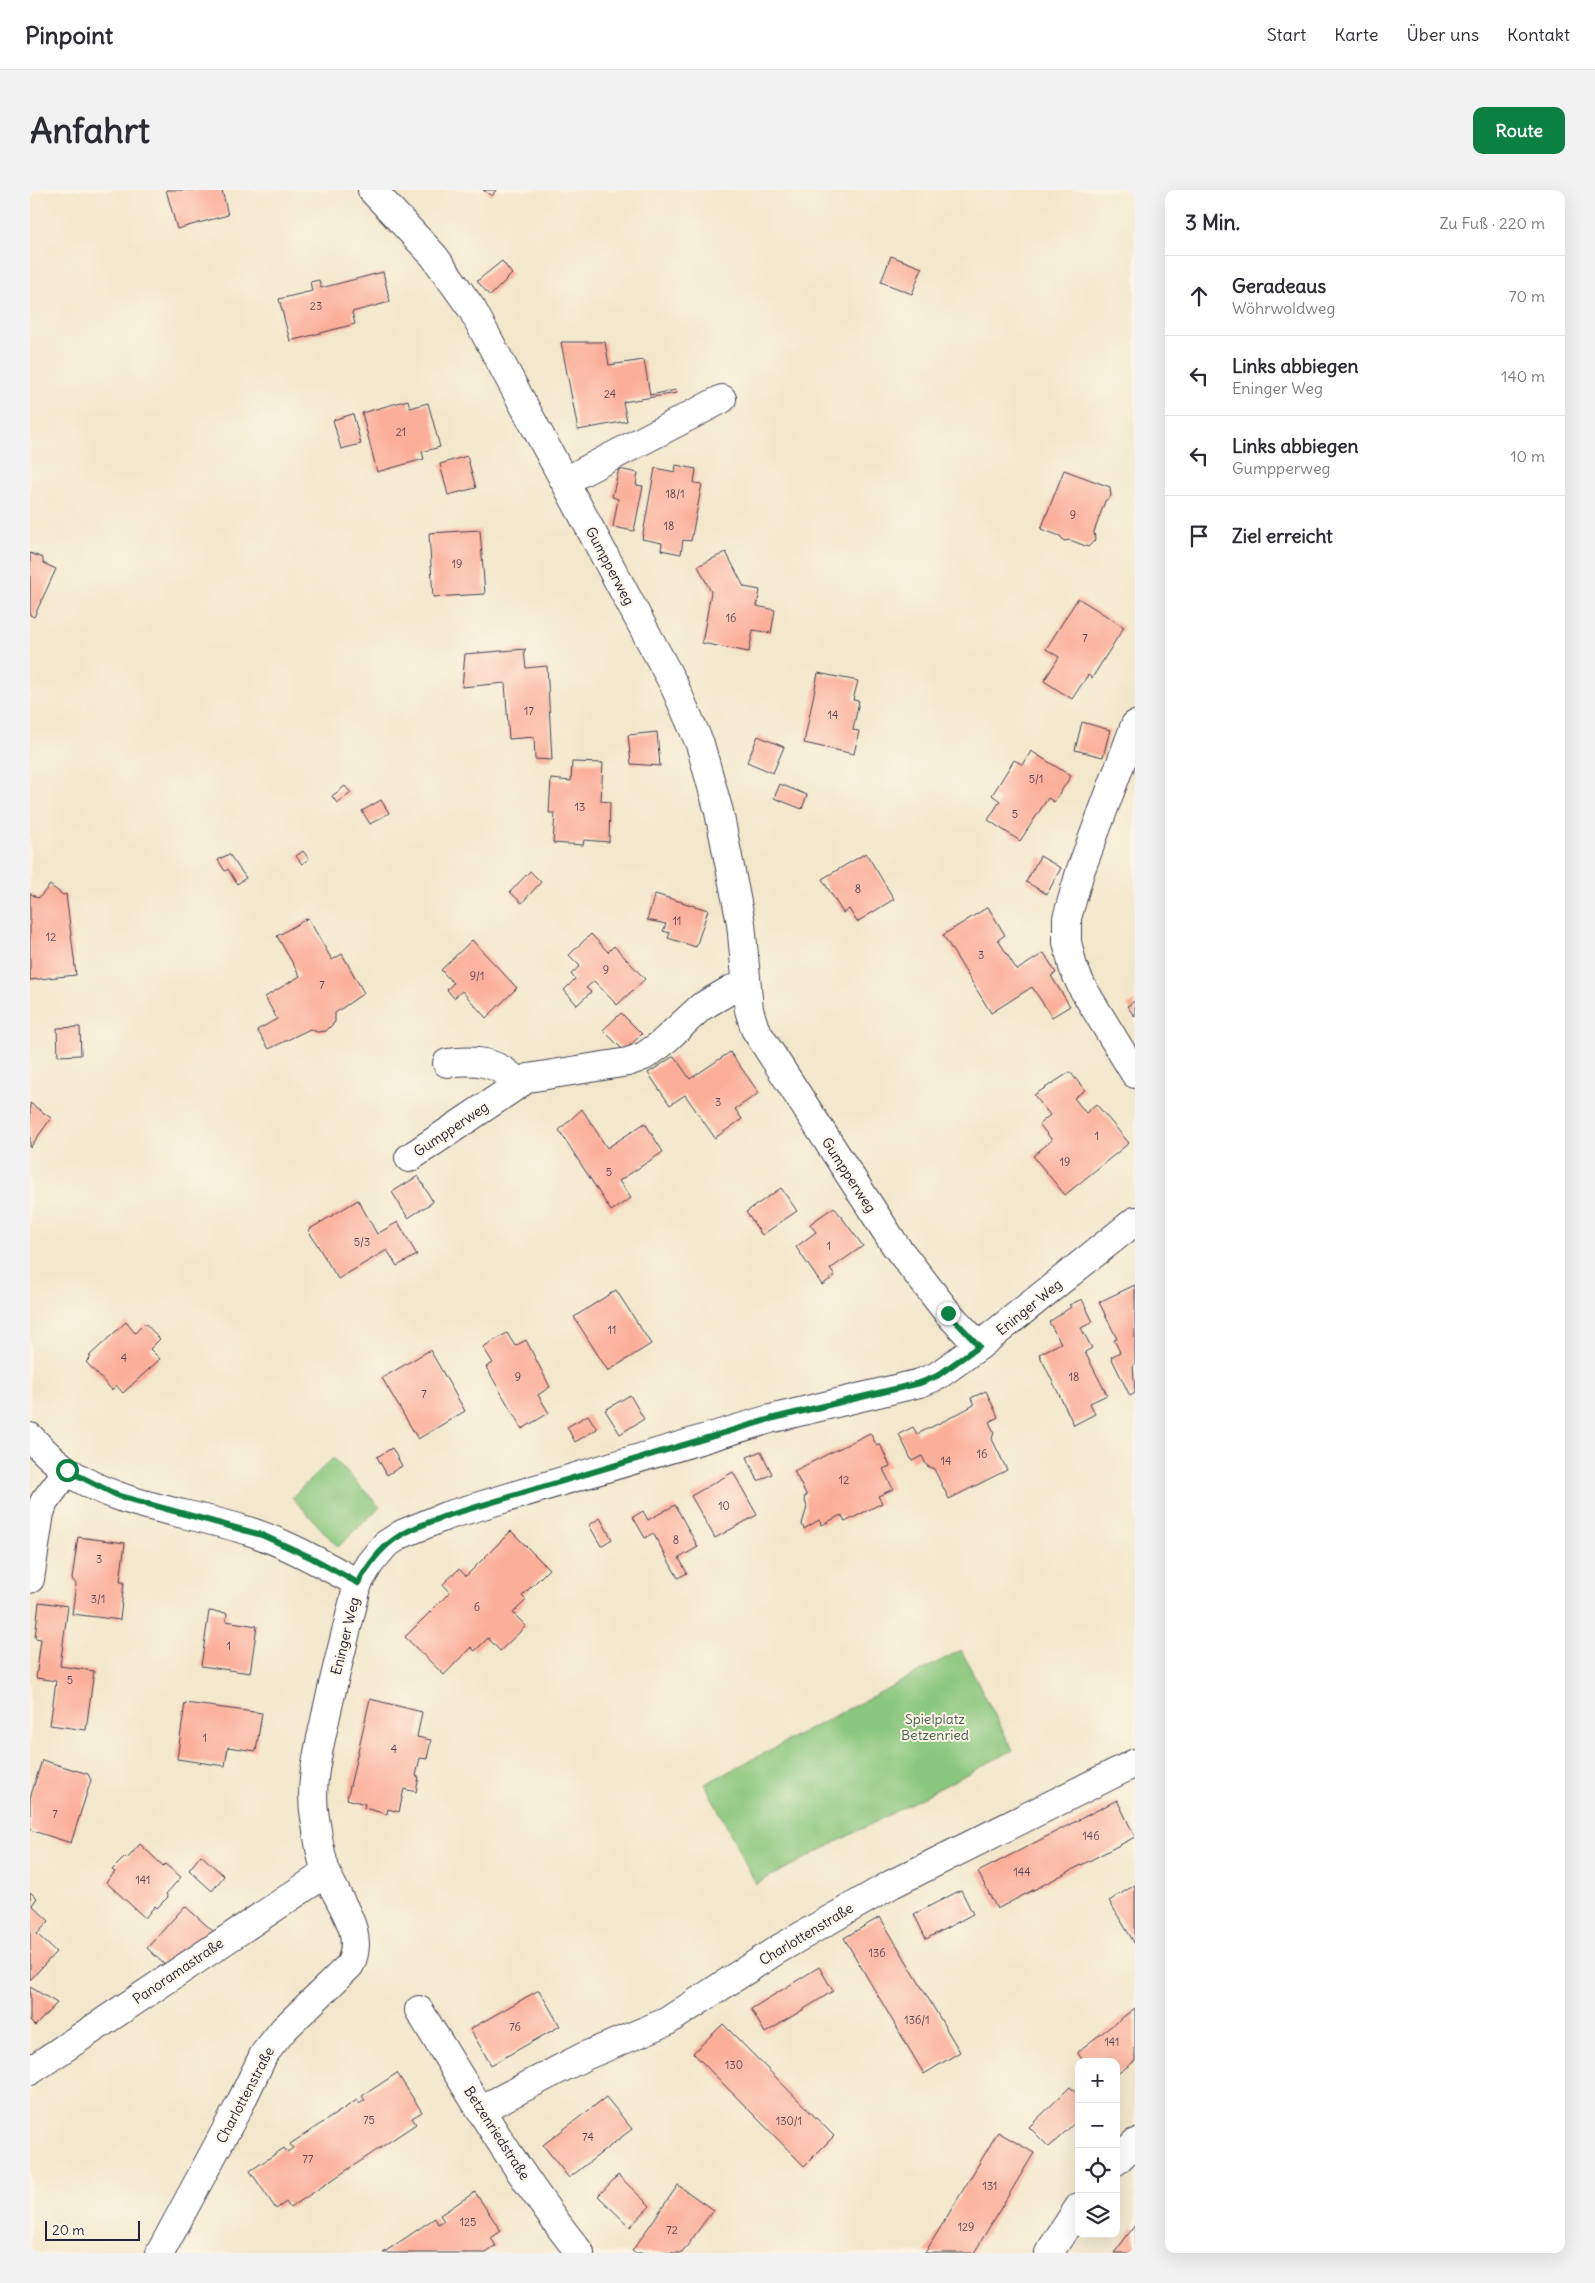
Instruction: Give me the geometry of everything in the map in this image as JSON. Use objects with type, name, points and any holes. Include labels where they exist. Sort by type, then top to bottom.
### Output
[{"type":"street","name":"Gumpperweg","points":[[372,190],[434,256],[472,308],[673,683],[700,744],[718,812],[741,923],[749,1010],[756,1029],[766,1048],[896,1245],[948,1313],[979,1346]]},
{"type":"street","points":[[565,481],[722,399]]},
{"type":"street","points":[[1135,725],[1080,872],[1067,918],[1067,942],[1073,967],[1091,1003],[1135,1074]]},
{"type":"street","name":"Gumpperweg","points":[[408,1158],[518,1083],[540,1075],[628,1062],[644,1056],[660,1045],[701,1007],[732,989],[747,987]]},
{"type":"street","points":[[447,1063],[475,1061],[496,1066],[518,1083]]},
{"type":"street","name":"Eninger Weg","points":[[326,1873],[313,1808],[314,1772],[358,1583],[370,1563],[385,1545],[402,1534],[446,1516],[770,1419],[920,1383],[937,1376],[979,1346],[1135,1221]]},
{"type":"street","points":[[30,1437],[67,1470],[119,1496],[262,1535],[312,1558],[358,1583]]},
{"type":"street","points":[[30,1579],[40,1513],[44,1502],[67,1470]]},
{"type":"street","name":"Charlottenstraße","points":[[480,2110],[585,2056],[666,2022],[777,1950],[892,1884],[1135,1763]]},
{"type":"street","name":"Panoramastraße","points":[[30,2072],[326,1873]]},
{"type":"street","name":"Charlottenstraße","points":[[160,2253],[239,2106],[264,2054],[284,2029],[344,1972],[356,1954],[355,1935],[351,1920],[326,1873]]},
{"type":"street","name":"Betzenriedstraße","points":[[419,2010],[480,2110],[549,2214],[580,2253]]},
{"type":"street","points":[[1120,2158],[1135,2143]]},
{"type":"street","points":[[1049,2253],[1075,2213]]},
{"type":"green space","points":[[333,1458],[380,1507],[338,1547],[292,1497]]},
{"type":"green space","name":"Spielplatz Betzenried","points":[[961,1650],[1013,1750],[756,1884],[705,1784]]},
{"type":"building","points":[[166,190],[222,190],[228,215],[177,229]]},
{"type":"building","points":[[483,190],[496,190],[492,196]]},
{"type":"building","points":[[891,256],[922,268],[912,294],[881,282]]},
{"type":"building","points":[[502,261],[512,274],[490,296],[477,281]]},
{"type":"building","points":[[383,272],[390,302],[352,312],[355,324],[290,341],[279,299],[312,291],[310,282],[319,280],[321,288]]},
{"type":"building","points":[[561,342],[605,342],[609,365],[644,360],[650,395],[676,390],[677,393],[623,402],[627,421],[578,430]]},
{"type":"building","points":[[408,400],[410,408],[428,403],[440,447],[422,452],[424,459],[377,472],[362,413]]},
{"type":"building","points":[[353,414],[361,444],[341,449],[333,420]]},
{"type":"building","points":[[467,456],[476,488],[448,495],[440,464]]},
{"type":"building","points":[[676,465],[696,469],[694,483],[702,484],[691,541],[683,540],[681,554],[661,550],[662,543],[642,539],[655,468],[675,472]]},
{"type":"building","points":[[619,469],[638,473],[636,485],[643,486],[634,531],[613,527],[618,499],[612,497]]},
{"type":"building","points":[[1064,470],[1110,487],[1111,496],[1105,501],[1094,532],[1095,540],[1088,547],[1070,540],[1064,541],[1060,536],[1041,529]]},
{"type":"building","points":[[480,530],[485,594],[433,597],[429,533]]},
{"type":"building","points":[[726,552],[744,587],[760,590],[757,606],[775,610],[771,633],[753,630],[749,652],[702,643],[711,592],[698,566]]},
{"type":"building","points":[[30,553],[43,558],[43,563],[56,569],[34,617],[30,615]]},
{"type":"building","points":[[1078,598],[1124,627],[1092,678],[1088,675],[1072,699],[1044,681],[1059,657],[1046,649]]},
{"type":"building","points":[[526,649],[524,651],[526,668],[547,666],[552,760],[535,759],[534,737],[509,739],[505,683],[462,687],[465,654]]},
{"type":"building","points":[[818,673],[858,681],[853,700],[859,701],[853,730],[859,731],[854,754],[804,743]]},
{"type":"building","points":[[1082,722],[1110,730],[1103,757],[1075,750]]},
{"type":"building","points":[[657,732],[660,766],[631,764],[628,735]]},
{"type":"building","points":[[758,736],[784,747],[773,773],[747,762]]},
{"type":"building","points":[[1031,751],[1071,776],[1054,802],[1048,798],[1020,841],[988,820],[1000,801],[992,795],[1014,760],[1023,765]]},
{"type":"building","points":[[572,762],[603,763],[601,801],[610,802],[609,842],[584,840],[583,845],[553,843],[555,813],[549,813],[551,779],[571,781]]},
{"type":"building","points":[[780,784],[807,795],[802,809],[774,798]]},
{"type":"building","points":[[345,786],[351,793],[337,803],[332,796]]},
{"type":"building","points":[[381,800],[389,813],[370,824],[362,811]]},
{"type":"building","points":[[303,851],[309,859],[302,864],[296,856]]},
{"type":"building","points":[[866,853],[894,899],[857,922],[849,909],[843,913],[822,879]]},
{"type":"building","points":[[229,854],[246,878],[237,884],[228,869],[225,871],[218,860]]},
{"type":"building","points":[[1040,856],[1061,868],[1047,894],[1026,882]]},
{"type":"building","points":[[530,871],[541,882],[522,903],[510,892]]},
{"type":"building","points":[[50,885],[63,895],[66,894],[76,975],[30,980],[30,893],[37,898],[40,897]]},
{"type":"building","points":[[655,894],[708,910],[696,947],[668,938],[670,933],[663,931],[666,924],[647,920]]},
{"type":"building","points":[[988,907],[1005,935],[998,940],[1017,970],[1044,953],[1056,973],[1051,976],[1070,1006],[1052,1017],[1032,987],[991,1013],[943,935]]},
{"type":"building","points":[[308,918],[332,960],[342,954],[364,993],[335,1013],[335,1022],[326,1031],[317,1032],[310,1029],[269,1049],[257,1030],[277,1019],[265,997],[300,976],[277,936]]},
{"type":"building","points":[[591,934],[608,952],[614,946],[645,979],[617,1005],[594,981],[586,988],[591,992],[577,1005],[564,990],[575,979],[571,974],[580,966],[569,955]]},
{"type":"building","points":[[472,940],[517,988],[486,1018],[462,991],[454,998],[447,990],[453,983],[441,970]]},
{"type":"building","points":[[1135,1001],[1135,1017],[1127,1006]]},
{"type":"building","points":[[621,1013],[642,1034],[624,1051],[603,1030]]},
{"type":"building","points":[[80,1027],[81,1055],[58,1056],[57,1028]]},
{"type":"building","points":[[730,1052],[759,1093],[735,1109],[742,1119],[715,1138],[685,1095],[670,1105],[648,1073],[674,1056],[690,1079]]},
{"type":"building","points":[[1070,1072],[1085,1090],[1074,1098],[1086,1113],[1096,1104],[1129,1143],[1065,1195],[1033,1156],[1052,1140],[1039,1124],[1050,1115],[1034,1095]]},
{"type":"building","points":[[30,1103],[51,1118],[30,1148]]},
{"type":"building","points":[[582,1109],[607,1148],[645,1123],[663,1152],[619,1181],[631,1198],[611,1211],[559,1130]]},
{"type":"building","points":[[418,1176],[433,1202],[408,1218],[392,1192]]},
{"type":"building","points":[[781,1188],[797,1211],[762,1235],[746,1212]]},
{"type":"building","points":[[358,1200],[377,1234],[398,1222],[417,1255],[397,1266],[387,1250],[338,1279],[308,1230]]},
{"type":"building","points":[[834,1207],[863,1246],[830,1269],[835,1276],[822,1285],[796,1247],[816,1232],[810,1224]]},
{"type":"building","points":[[1135,1285],[1135,1364],[1133,1365],[1135,1393],[1130,1396],[1111,1357],[1120,1352],[1114,1340],[1117,1339],[1099,1302]]},
{"type":"building","points":[[616,1290],[651,1344],[608,1371],[574,1317]]},
{"type":"building","points":[[1082,1299],[1093,1322],[1081,1328],[1092,1348],[1085,1352],[1107,1395],[1090,1403],[1095,1414],[1074,1425],[1039,1354],[1061,1343],[1049,1322],[1071,1307],[1069,1305]]},
{"type":"building","points":[[126,1322],[135,1333],[145,1323],[160,1339],[150,1349],[160,1359],[123,1393],[116,1385],[112,1390],[86,1362],[91,1357],[89,1356]]},
{"type":"building","points":[[507,1333],[515,1346],[526,1340],[550,1387],[538,1395],[549,1413],[522,1429],[486,1367],[493,1363],[483,1347]]},
{"type":"building","points":[[430,1350],[465,1411],[418,1439],[382,1378]]},
{"type":"building","points":[[986,1391],[998,1417],[989,1422],[994,1432],[992,1439],[1007,1470],[949,1499],[934,1469],[927,1466],[922,1456],[912,1461],[899,1434],[913,1427],[917,1434],[946,1420],[974,1405],[971,1398]]},
{"type":"building","points":[[630,1395],[644,1419],[620,1434],[605,1410]]},
{"type":"building","points":[[588,1415],[597,1429],[575,1442],[567,1427]]},
{"type":"building","points":[[870,1433],[877,1446],[880,1444],[890,1466],[883,1469],[893,1489],[878,1496],[882,1503],[845,1522],[841,1515],[822,1525],[819,1520],[804,1529],[802,1524],[807,1507],[804,1497],[807,1496],[794,1471]]},
{"type":"building","points":[[392,1448],[402,1466],[387,1475],[377,1457]]},
{"type":"building","points":[[761,1451],[772,1474],[758,1481],[747,1457]]},
{"type":"building","points":[[733,1472],[757,1515],[715,1538],[691,1496]]},
{"type":"building","points":[[675,1505],[698,1547],[679,1558],[687,1573],[678,1578],[653,1533],[645,1538],[633,1517],[643,1511],[648,1520]]},
{"type":"building","points":[[600,1518],[612,1539],[601,1546],[589,1525]]},
{"type":"building","points":[[511,1531],[549,1569],[522,1596],[526,1600],[513,1613],[526,1626],[500,1651],[488,1638],[475,1651],[471,1647],[444,1675],[405,1637],[450,1592],[443,1584],[459,1569],[466,1576]]},
{"type":"building","points":[[78,1537],[125,1543],[120,1582],[124,1582],[120,1620],[72,1614],[76,1584],[72,1579]]},
{"type":"building","points":[[39,1602],[68,1606],[60,1666],[94,1671],[86,1730],[50,1725],[56,1681],[36,1678],[41,1639],[35,1638]]},
{"type":"building","points":[[209,1611],[227,1613],[226,1621],[257,1626],[250,1673],[201,1666]]},
{"type":"building","points":[[370,1699],[422,1712],[417,1737],[431,1740],[427,1759],[420,1758],[416,1776],[419,1777],[416,1792],[404,1789],[399,1812],[388,1809],[387,1814],[364,1808],[365,1804],[347,1799]]},
{"type":"building","points":[[185,1703],[262,1713],[256,1751],[228,1747],[225,1766],[177,1759]]},
{"type":"building","points":[[42,1760],[88,1774],[91,1780],[71,1843],[30,1830],[30,1798]]},
{"type":"building","points":[[1117,1800],[1135,1837],[997,1909],[978,1872]]},
{"type":"building","points":[[140,1844],[163,1866],[165,1864],[181,1877],[166,1894],[168,1897],[157,1908],[155,1906],[145,1918],[106,1882],[115,1872],[112,1870],[125,1857],[127,1859]]},
{"type":"building","points":[[201,1855],[224,1876],[212,1891],[189,1870]]},
{"type":"building","points":[[1135,1885],[1135,1944],[1109,1901]]},
{"type":"building","points":[[961,1890],[973,1914],[926,1939],[914,1914]]},
{"type":"building","points":[[30,1892],[37,1898],[32,1905],[49,1921],[37,1934],[56,1952],[30,1980]]},
{"type":"building","points":[[185,1906],[214,1932],[166,1966],[147,1948]]},
{"type":"building","points":[[880,1917],[960,2052],[924,2074],[844,1938]]},
{"type":"building","points":[[819,1967],[833,1991],[765,2033],[751,2009]]},
{"type":"building","points":[[30,1987],[57,2003],[35,2026],[30,2021]]},
{"type":"building","points":[[539,1990],[560,2026],[491,2065],[470,2029]]},
{"type":"building","points":[[1135,2008],[1135,2061],[1120,2072],[1120,2058],[1081,2058],[1077,2052]]},
{"type":"building","points":[[723,2024],[834,2136],[804,2166],[693,2053]]},
{"type":"building","points":[[397,2073],[422,2112],[412,2118],[416,2124],[290,2208],[286,2202],[276,2209],[250,2171],[284,2148],[287,2152],[293,2148],[290,2144],[357,2100],[359,2104],[365,2100],[362,2096]]},
{"type":"building","points":[[1070,2087],[1075,2091],[1075,2123],[1049,2147],[1029,2127]]},
{"type":"building","points":[[606,2097],[632,2129],[569,2178],[543,2145]]},
{"type":"building","points":[[998,2132],[1034,2153],[974,2253],[925,2253]]},
{"type":"building","points":[[618,2175],[650,2206],[630,2227],[598,2196]]},
{"type":"building","points":[[678,2185],[713,2210],[682,2253],[635,2253],[632,2251]]},
{"type":"building","points":[[475,2192],[501,2231],[491,2238],[496,2246],[486,2253],[383,2253],[435,2218],[438,2224],[444,2221],[440,2215]]},
{"type":"building","points":[[1135,2225],[1135,2253],[1114,2253],[1130,2232]]},
{"type":"route","points":[[67,1470],[92,1485],[119,1496],[262,1535],[312,1558],[358,1583],[370,1563],[385,1545],[402,1534],[446,1516],[770,1419],[920,1383],[937,1376],[979,1346],[948,1313]]}]
